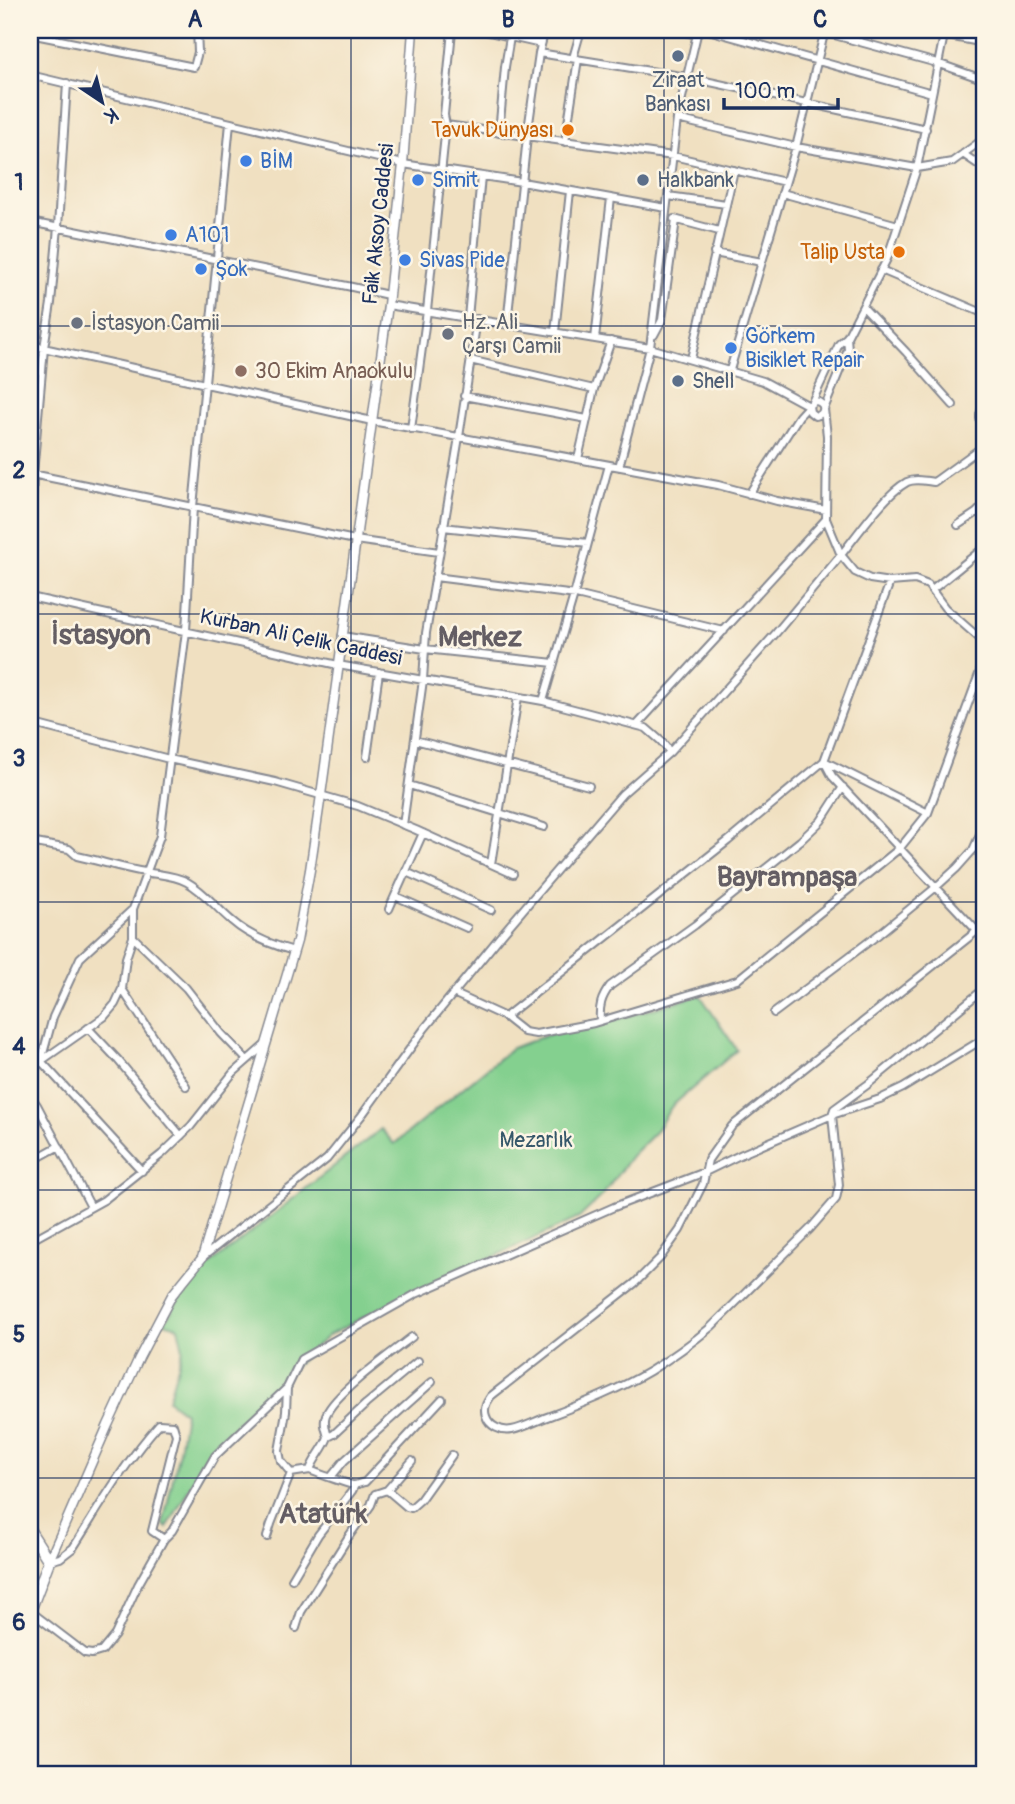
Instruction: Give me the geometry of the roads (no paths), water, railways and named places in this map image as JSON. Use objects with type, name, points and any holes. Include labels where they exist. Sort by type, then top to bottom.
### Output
[{"type":"main road","name":"Faik Aksoy Caddesi","points":[[202,1258],[294,951],[310,870],[388,300],[403,164],[413,30]]},
{"type":"main road","points":[[30,1611],[49,1561],[139,1358],[172,1295],[202,1258]]},
{"type":"main road","points":[[30,1531],[49,1561]]},
{"type":"main road","points":[[30,1592],[49,1561]]},
{"type":"street","points":[[30,34],[43,33],[194,67],[198,52],[197,30]]},
{"type":"street","points":[[411,429],[428,311],[446,125],[444,115],[452,30]]},
{"type":"street","points":[[480,30],[541,44]]},
{"type":"street","points":[[507,324],[527,137],[539,53],[545,30]]},
{"type":"street","points":[[565,142],[581,30]]},
{"type":"street","points":[[619,467],[651,344],[677,119],[698,32],[676,30]]},
{"type":"street","points":[[708,30],[932,93]]},
{"type":"street","points":[[816,30],[937,63],[985,80]]},
{"type":"street","points":[[730,370],[796,147],[825,31]]},
{"type":"street","points":[[749,494],[799,416],[810,404],[839,344],[847,337],[881,270],[917,167],[944,32],[985,43]]},
{"type":"street","points":[[499,133],[510,37]]},
{"type":"street","points":[[539,53],[687,77],[926,129]]},
{"type":"street","points":[[30,75],[403,164],[666,208]]},
{"type":"street","points":[[30,549],[32,474],[58,227],[67,83]]},
{"type":"street","points":[[677,119],[796,147],[917,167],[952,162],[985,138]]},
{"type":"street","points":[[30,1072],[41,1061],[104,1017],[115,1004],[122,989],[125,958],[133,937],[133,909],[160,836],[186,631],[193,507],[230,122]]},
{"type":"street","points":[[446,125],[673,156],[785,182]]},
{"type":"street","points":[[963,154],[985,169]]},
{"type":"street","points":[[691,359],[734,170]]},
{"type":"street","points":[[468,318],[481,176]]},
{"type":"street","points":[[555,332],[570,191]]},
{"type":"street","points":[[782,193],[898,225]]},
{"type":"street","points":[[668,196],[726,204]]},
{"type":"street","points":[[594,339],[611,198]]},
{"type":"street","points":[[665,218],[719,231]]},
{"type":"street","points":[[651,344],[662,320],[676,220]]},
{"type":"street","points":[[30,222],[352,286],[428,311],[594,339],[651,344],[763,381],[810,404],[819,401],[824,409],[827,436],[826,519],[841,555],[849,566],[862,576],[890,582],[915,580],[928,585],[945,608],[985,643]]},
{"type":"street","points":[[715,253],[762,262]]},
{"type":"street","points":[[881,270],[985,314]]},
{"type":"street","points":[[863,307],[953,405]]},
{"type":"street","points":[[403,825],[435,578],[477,319]]},
{"type":"street","points":[[810,404],[810,412],[815,416],[821,414],[848,350],[847,337]]},
{"type":"street","points":[[578,459],[594,389],[611,341]]},
{"type":"street","points":[[30,345],[372,421],[719,485],[777,501],[826,510]]},
{"type":"street","points":[[470,360],[594,389]]},
{"type":"street","points":[[464,396],[587,419]]},
{"type":"street","points":[[985,407],[979,420],[985,433]]},
{"type":"street","points":[[202,1258],[327,1158],[453,993],[622,794],[670,752],[776,633],[883,502],[907,482],[934,482],[985,445]]},
{"type":"street","points":[[543,701],[609,465]]},
{"type":"street","points":[[32,474],[355,540],[439,552]]},
{"type":"street","points":[[958,524],[985,504]]},
{"type":"street","points":[[637,725],[826,519]]},
{"type":"street","points":[[443,527],[588,543]]},
{"type":"street","points":[[932,590],[985,547]]},
{"type":"street","points":[[435,578],[574,595],[724,631]]},
{"type":"street","points":[[505,1017],[728,841],[824,761],[890,582]]},
{"type":"street","name":"Kurban Ali Çelik Caddesi","points":[[30,597],[338,665],[543,701],[646,728],[670,752]]},
{"type":"street","points":[[342,636],[425,649],[554,663]]},
{"type":"street","points":[[453,993],[505,1017],[520,1030],[530,1034],[600,1021],[737,980],[900,848],[928,813],[985,658]]},
{"type":"street","points":[[367,757],[379,672]]},
{"type":"street","points":[[491,864],[518,697]]},
{"type":"street","points":[[30,723],[169,759],[275,782],[359,806],[513,874]]},
{"type":"street","points":[[415,740],[589,786]]},
{"type":"street","points":[[824,761],[832,776],[977,931]]},
{"type":"street","points":[[824,761],[928,813]]},
{"type":"street","points":[[409,785],[544,827]]},
{"type":"street","points":[[600,1021],[599,1006],[610,986],[695,925],[800,841],[821,821],[843,787]]},
{"type":"street","points":[[774,1013],[935,888],[965,860],[985,823]]},
{"type":"street","points":[[390,909],[423,833]]},
{"type":"street","points":[[30,842],[68,849],[77,856],[165,875],[188,883],[242,929],[272,945],[294,951]]},
{"type":"street","points":[[406,872],[491,910]]},
{"type":"street","points":[[396,896],[467,928]]},
{"type":"street","points":[[41,1061],[53,1017],[80,958],[133,909]]},
{"type":"street","points":[[985,921],[977,931],[797,1076],[741,1117],[724,1135],[708,1160],[704,1184],[680,1230],[660,1258],[635,1283],[491,1396],[485,1409],[491,1425],[498,1429],[511,1430],[629,1382],[693,1342],[711,1327],[836,1199],[839,1185],[832,1115],[834,1109],[985,988]]},
{"type":"street","points":[[133,937],[186,988],[247,1060]]},
{"type":"street","points":[[122,989],[186,1086]]},
{"type":"street","points":[[88,1028],[181,1136]]},
{"type":"street","points":[[30,1611],[85,1653],[102,1651],[114,1635],[164,1539],[172,1531],[215,1456],[287,1388],[301,1359],[416,1294],[614,1207],[705,1172],[832,1115],[880,1099],[985,1038]]},
{"type":"street","points":[[30,1241],[104,1200],[142,1171],[191,1126],[233,1073],[267,1043]]},
{"type":"street","points":[[41,1061],[142,1171]]},
{"type":"street","points":[[30,1095],[92,1207]]},
{"type":"street","points":[[30,1162],[59,1146]]},
{"type":"street","points":[[310,1470],[328,1437],[324,1423],[326,1414],[344,1392],[412,1337]]},
{"type":"street","points":[[328,1437],[418,1362]]},
{"type":"street","points":[[331,1477],[344,1461],[432,1382]]},
{"type":"street","points":[[287,1388],[279,1451],[281,1461],[291,1474]]},
{"type":"street","points":[[291,1474],[310,1470],[355,1485],[365,1482],[442,1399]]},
{"type":"street","points":[[49,1561],[60,1558],[73,1548],[127,1464],[159,1424],[173,1425],[176,1435],[152,1531],[164,1539]]},
{"type":"street","points":[[387,1490],[411,1508],[420,1500],[452,1455]]},
{"type":"street","points":[[375,1494],[387,1490],[412,1461]]},
{"type":"street","points":[[267,1537],[291,1474]]},
{"type":"street","points":[[365,1482],[375,1494]]},
{"type":"street","points":[[292,1579],[318,1535],[355,1485]]},
{"type":"street","points":[[296,1628],[301,1612],[371,1505],[375,1494]]},
{"type":"place","name":"Ziraat Bankası","points":[[678,56]]},
{"type":"place","name":"Tavuk Dünyası","points":[[568,130]]},
{"type":"place","name":"BİM","points":[[246,161]]},
{"type":"place","name":"Simit","points":[[418,180]]},
{"type":"place","name":"Halkbank","points":[[643,180]]},
{"type":"place","name":"A101","points":[[171,235]]},
{"type":"place","name":"Talip Usta","points":[[899,252]]},
{"type":"place","name":"Sivas Pide","points":[[405,260]]},
{"type":"place","name":"Şok","points":[[201,269]]},
{"type":"place","name":"İstasyon Camii","points":[[77,323]]},
{"type":"place","name":"Hz. Ali Çarşı Camii","points":[[448,334]]},
{"type":"place","name":"Görkem Bisiklet Repair","points":[[731,348]]},
{"type":"place","name":"30 Ekim Anaokulu","points":[[241,371]]},
{"type":"place","name":"Shell","points":[[678,381]]},
{"type":"district","name":"İstasyon","points":[[101,634]]},
{"type":"district","name":"Merkez","points":[[480,636]]},
{"type":"district","name":"Bayrampaşa","points":[[787,876]]},
{"type":"district","name":"Atatürk","points":[[323,1513]]},
{"type":"park label","name":"Mezarlık","points":[[536,1140]]}]
